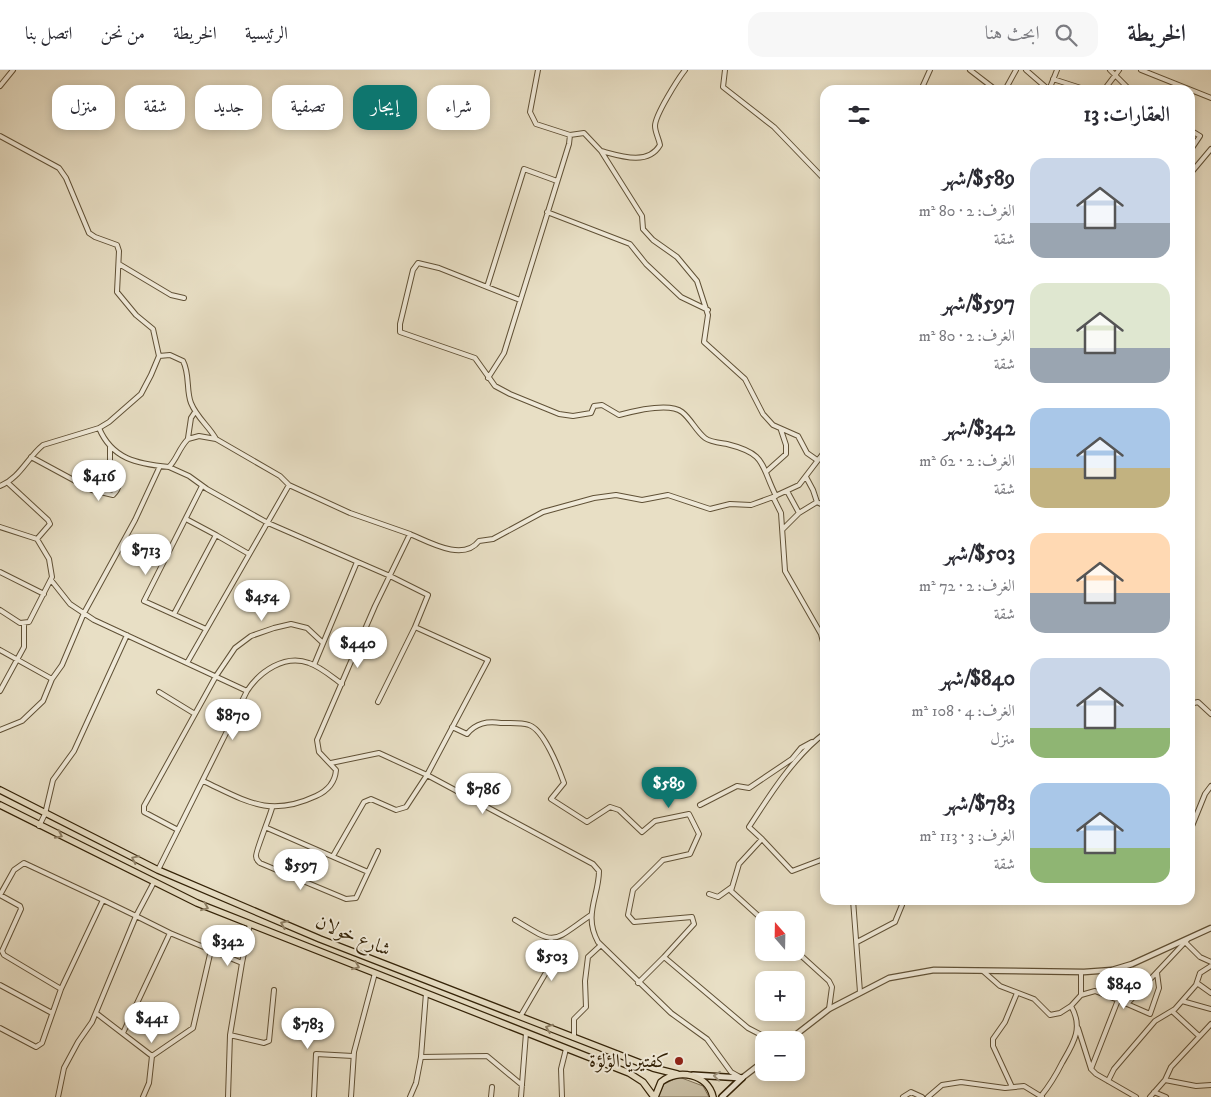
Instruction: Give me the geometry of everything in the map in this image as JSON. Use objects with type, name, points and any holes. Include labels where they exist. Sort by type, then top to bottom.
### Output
[{"type":"main road","name":"شارع خولان","points":[[0,790],[158,870],[320,939],[653,1068],[692,1076]]},
{"type":"main road","name":"شارع خولان","points":[[0,806],[197,903],[636,1077],[654,1097]]},
{"type":"main road","points":[[313,948],[320,939]]},
{"type":"main road","points":[[654,1097],[661,1082],[677,1074]]},
{"type":"main road","points":[[692,1076],[742,1078]]},
{"type":"main road","points":[[692,1076],[708,1085],[713,1097]]},
{"type":"main road","points":[[722,1097],[742,1078]]},
{"type":"street","points":[[1,82],[13,70]]},
{"type":"street","points":[[538,70],[530,112],[536,124],[570,135],[584,132],[601,151],[642,216],[644,229],[652,240],[684,264],[697,281],[708,310],[709,321],[704,342],[745,379],[763,414],[781,430],[786,445],[786,454],[767,471]]},
{"type":"street","points":[[601,151],[625,157],[643,158],[656,153],[660,145],[655,126],[657,118],[678,79],[685,70]]},
{"type":"street","points":[[725,70],[723,87],[774,127],[820,175]]},
{"type":"street","points":[[923,85],[930,70]]},
{"type":"street","points":[[970,70],[990,85]]},
{"type":"street","points":[[1008,85],[1016,70]]},
{"type":"street","points":[[1026,70],[1043,85]]},
{"type":"street","points":[[1051,85],[1056,70]]},
{"type":"street","points":[[1110,70],[1125,85]]},
{"type":"street","points":[[1108,85],[1119,70]]},
{"type":"street","points":[[1141,70],[1178,85]]},
{"type":"street","points":[[1053,79],[1072,85]]},
{"type":"street","points":[[1195,92],[1211,98]]},
{"type":"street","points":[[1195,133],[1200,136],[1195,144]]},
{"type":"street","points":[[488,378],[504,353],[570,135]]},
{"type":"street","points":[[0,136],[59,168],[66,178],[85,227],[95,237],[117,245],[119,264],[117,292],[136,315],[153,329],[159,356],[141,394],[130,406],[99,428],[43,445],[15,478],[0,486]]},
{"type":"street","points":[[1195,168],[1211,149]]},
{"type":"street","points":[[487,287],[524,169],[557,181]]},
{"type":"street","points":[[547,212],[630,244],[646,264],[681,297],[708,310]]},
{"type":"street","points":[[520,300],[418,262],[413,270],[400,324],[400,332],[474,358],[495,386],[559,414],[573,416],[591,413],[594,406],[602,405],[619,415],[640,408],[649,410],[659,407],[672,408],[682,411],[706,440],[750,451],[758,456],[767,471],[781,513],[786,571],[820,632]]},
{"type":"street","points":[[119,264],[171,295],[184,298]]},
{"type":"street","points":[[159,356],[170,355],[183,361],[190,400],[195,412],[216,439]]},
{"type":"street","points":[[169,467],[175,462],[177,453],[188,438],[195,412]]},
{"type":"street","points":[[99,428],[105,442],[123,457],[169,467],[189,476],[202,486],[268,523],[390,576],[428,595],[378,702]]},
{"type":"street","points":[[781,430],[786,430],[798,436],[807,453],[817,460]]},
{"type":"street","points":[[188,438],[204,436],[216,439],[280,476],[290,485],[350,513],[445,548],[464,551],[475,547],[478,541],[493,539],[543,512],[594,498],[616,495],[642,500],[668,495],[710,509],[730,504],[751,505],[799,485],[820,457]]},
{"type":"street","points":[[31,457],[92,490],[113,495],[120,485],[110,461],[110,448]]},
{"type":"street","points":[[0,730],[22,721],[43,701],[52,679],[62,665],[84,613],[136,520],[160,466]]},
{"type":"street","points":[[806,477],[814,490],[817,502],[820,504]]},
{"type":"street","points":[[8,483],[48,520],[50,524],[48,528],[37,540]]},
{"type":"street","points":[[187,663],[290,485]]},
{"type":"street","points":[[202,486],[144,601],[206,629]]},
{"type":"street","points":[[787,491],[799,513]]},
{"type":"street","points":[[783,529],[799,513],[817,502]]},
{"type":"street","points":[[186,519],[249,554]]},
{"type":"street","points":[[0,527],[37,540],[50,559],[52,577],[29,622],[24,624]]},
{"type":"street","points":[[174,614],[216,534]]},
{"type":"street","points":[[203,781],[248,802],[272,808],[301,803],[326,792],[336,778],[336,770],[319,752],[317,740],[410,534]]},
{"type":"street","points":[[314,665],[357,562]]},
{"type":"street","points":[[0,572],[44,594]]},
{"type":"street","points":[[50,580],[70,604],[84,613],[247,691]]},
{"type":"street","points":[[0,610],[24,624]]},
{"type":"street","points":[[0,691],[24,646],[24,624]]},
{"type":"street","points":[[178,830],[148,816],[144,812],[144,806],[216,676],[235,648],[242,641],[274,628],[298,625],[308,628],[323,643]]},
{"type":"street","points":[[333,856],[364,802],[372,799],[401,810],[406,807],[427,775],[488,660],[415,626]]},
{"type":"street","points":[[39,826],[45,814],[54,780],[74,751],[127,635]]},
{"type":"street","points":[[0,650],[52,679]]},
{"type":"street","points":[[158,870],[247,691],[263,672],[285,662],[295,660],[314,665],[342,684]]},
{"type":"street","points":[[158,692],[195,714]]},
{"type":"street","points":[[1195,703],[1198,702],[1211,714]]},
{"type":"street","points":[[452,727],[467,734],[474,726],[494,722],[529,725],[536,730],[554,758],[564,783],[551,799],[587,822],[610,807],[619,810],[642,832],[655,821],[689,814],[699,834],[690,854],[663,860],[633,890],[628,915],[634,922],[692,917],[694,924],[638,983]]},
{"type":"street","points":[[700,805],[737,786],[749,788],[792,759],[801,748],[820,737]]},
{"type":"street","points":[[814,741],[770,795],[749,827],[792,871],[820,860]]},
{"type":"street","points":[[331,763],[379,753],[427,775],[593,864],[599,870],[599,876],[591,915],[593,934],[601,945],[671,1013],[707,1039],[731,1072],[742,1078],[755,1068]]},
{"type":"street","points":[[1195,819],[1205,794],[1211,786]]},
{"type":"street","points":[[272,808],[267,828],[256,852],[260,863],[346,900],[356,898],[378,852]]},
{"type":"street","points":[[267,828],[368,872]]},
{"type":"street","points":[[755,913],[731,891],[739,864],[762,839]]},
{"type":"street","points":[[61,989],[4,955],[2,951],[21,909],[20,906],[0,895],[14,870],[24,863],[170,933],[242,963]]},
{"type":"street","points":[[58,1097],[64,1068],[96,1013],[136,916],[154,882]]},
{"type":"street","points":[[709,894],[718,897],[732,887]]},
{"type":"street","points":[[0,1028],[36,1047],[42,1043],[61,989],[102,900]]},
{"type":"street","points":[[853,905],[860,992]]},
{"type":"street","points":[[857,942],[895,922],[902,905]]},
{"type":"street","points":[[515,920],[544,938],[551,940],[591,915]]},
{"type":"street","points":[[228,1097],[230,1035],[250,924]]},
{"type":"street","points":[[801,1031],[829,1009],[889,978],[934,970],[1080,972],[1112,970],[1187,940],[1211,928]]},
{"type":"street","points":[[123,1033],[170,933]]},
{"type":"street","points":[[520,1017],[551,964],[553,951],[551,940]]},
{"type":"street","points":[[1187,940],[1200,957],[1211,962]]},
{"type":"street","points":[[1127,1004],[1187,940]]},
{"type":"street","points":[[574,1038],[574,1019],[586,1007],[585,981],[588,957],[601,945]]},
{"type":"street","points":[[142,1097],[149,1083],[152,1056],[193,1028],[211,950]]},
{"type":"street","points":[[664,957],[748,1028],[755,1032]]},
{"type":"street","points":[[805,959],[829,981],[832,987],[829,1009]]},
{"type":"street","points":[[1108,1081],[1114,1069],[1155,1021],[1172,1011],[1197,983],[1200,974],[1211,966]]},
{"type":"street","points":[[983,971],[1000,986],[1034,999],[1050,1015],[1060,1013],[1071,1006],[1080,995],[1095,991],[1150,1014],[1155,1021]]},
{"type":"street","points":[[1080,972],[1080,995]]},
{"type":"street","points":[[351,1097],[353,1056],[375,973]]},
{"type":"street","points":[[1150,1014],[1159,988],[1157,973]]},
{"type":"street","points":[[1197,983],[1211,993]]},
{"type":"street","points":[[0,985],[52,1013]]},
{"type":"street","points":[[230,1035],[264,1043],[269,1040],[274,990]]},
{"type":"street","points":[[410,1097],[416,1083],[421,1057],[426,993]]},
{"type":"street","points":[[1012,1087],[993,1046],[993,1039],[1005,1022],[1017,993]]},
{"type":"street","points":[[1091,1069],[1118,1000]]},
{"type":"street","points":[[1182,1001],[1211,1009]]},
{"type":"street","points":[[1071,1006],[1091,1069],[1136,1097]]},
{"type":"street","points":[[1172,1011],[1200,1036]]},
{"type":"street","points":[[96,1013],[152,1056]]},
{"type":"street","points":[[1150,1097],[1165,1080],[1171,1067],[1211,1024]]},
{"type":"street","points":[[928,1097],[942,1085],[951,1082],[1012,1087],[1024,1086],[1042,1097],[1057,1076],[1068,1055],[1075,1040],[1078,1026]]},
{"type":"street","points":[[521,1097],[526,1033]]},
{"type":"street","points":[[562,1097],[561,1069],[566,1049]]},
{"type":"street","points":[[314,1097],[316,1054],[353,1056]]},
{"type":"street","points":[[421,1057],[487,1056],[522,1085]]},
{"type":"street","points":[[1165,1080],[1196,1086],[1211,1085]]},
{"type":"street","points":[[491,1097],[492,1087]]},
{"type":"street","points":[[903,1097],[911,1092],[922,1097]]},
{"type":"street","points":[[1154,1092],[1166,1097]]},
{"type":"shaded area","points":[[679,1077],[703,1086],[709,1097],[658,1097],[664,1084]]},
{"type":"place","name":"كفتيريا الؤلؤة","points":[[679,1061]]}]
